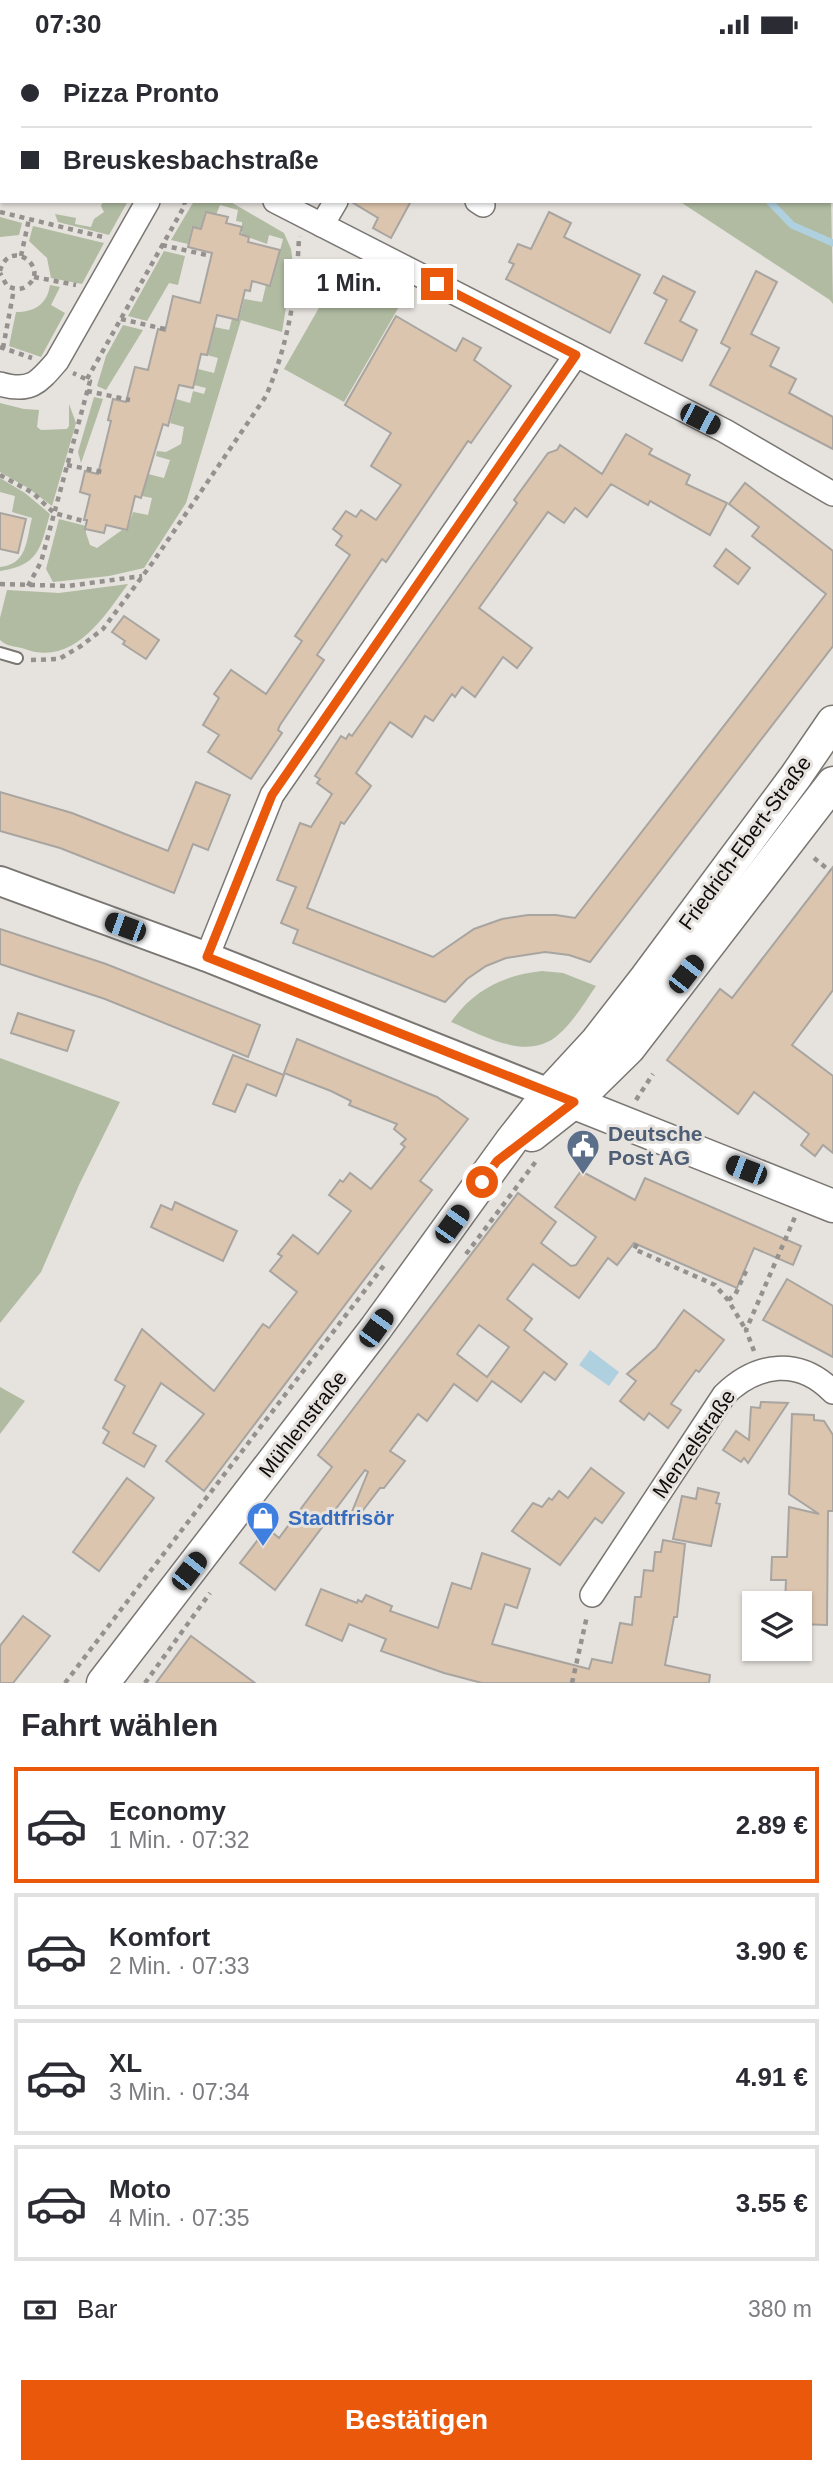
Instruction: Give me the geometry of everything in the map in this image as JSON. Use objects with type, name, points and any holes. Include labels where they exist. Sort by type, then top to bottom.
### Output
[{"type":"main road","name":"Friedrich-Ebert-Straße","points":[[562,1097],[597,1041],[796,776],[833,722]]},
{"type":"main road","name":"Friedrich-Ebert-Straße","points":[[562,1097],[629,1048],[833,783]]},
{"type":"main road","name":"Mühlenstraße","points":[[103,1683],[376,1328],[520,1154],[562,1097]]},
{"type":"main road","points":[[562,1097],[833,1206]]},
{"type":"street","points":[[0,384],[26,387],[41,381],[53,365],[147,203]]},
{"type":"street","points":[[279,203],[725,431],[833,494]]},
{"type":"street","points":[[322,225],[335,203]]},
{"type":"street","points":[[207,957],[272,795],[576,355]]},
{"type":"street","points":[[0,881],[207,957],[562,1097]]},
{"type":"street","name":"Menzelstraße","points":[[592,1595],[724,1395],[746,1377],[776,1369],[798,1371],[818,1378],[833,1392]]},
{"type":"lane","points":[[0,653],[17,657]]},
{"type":"path","points":[[87,380],[184,203]]},
{"type":"path","points":[[0,212],[124,243]]},
{"type":"path","points":[[17,657],[32,660],[59,659],[103,629],[143,576],[266,396],[279,367],[292,312],[298,265],[300,214]]},
{"type":"path","points":[[21,256],[29,219]]},
{"type":"path","points":[[162,245],[211,256]]},
{"type":"path","points":[[21,256],[30,261],[34,277],[30,284],[14,289],[7,286],[0,272],[2,264],[8,258],[21,256]]},
{"type":"path","points":[[34,277],[97,289]]},
{"type":"path","points":[[14,289],[2,348],[90,381],[41,562],[28,586]]},
{"type":"path","points":[[121,319],[169,330]]},
{"type":"path","points":[[88,391],[130,400]]},
{"type":"path","points":[[67,465],[103,472]]},
{"type":"path","points":[[0,475],[33,493],[54,513],[87,522]]},
{"type":"path","points":[[0,584],[68,586],[143,576]]},
{"type":"path","points":[[814,858],[830,871]]},
{"type":"path","points":[[746,1330],[795,1217]]},
{"type":"path","points":[[637,1244],[634,1249],[716,1282],[746,1330],[761,1372]]},
{"type":"path","points":[[65,1683],[387,1261]]},
{"type":"path","points":[[728,1300],[735,1294],[745,1269]]},
{"type":"path","points":[[572,1683],[592,1595]]},
{"type":"green space","points":[[102,203],[127,203],[109,235],[58,222],[55,214],[76,218],[75,224],[91,227],[94,219],[104,212]]},
{"type":"green space","points":[[193,203],[232,203],[284,233],[291,249],[293,264],[282,332],[241,320],[186,503],[144,568],[109,576],[53,582],[46,569],[59,519],[86,526],[90,545],[97,548],[122,530],[127,531],[133,512],[148,515],[152,498],[142,496],[148,474],[164,478],[170,460],[156,456],[157,451],[166,452],[181,444],[184,427],[170,423],[176,399],[190,403],[193,391],[204,394],[206,388],[194,385],[198,369],[214,373],[218,358],[207,355],[214,327],[229,330],[232,319],[239,320],[244,299],[262,302],[266,285],[271,286],[283,239],[269,235],[267,244],[242,235],[242,222],[236,221],[238,210],[220,205],[216,215],[205,212],[201,228],[192,227],[188,244],[171,240]]},
{"type":"green space","points":[[682,203],[831,203],[833,304]]},
{"type":"green space","points":[[0,217],[22,223],[19,235],[0,237]]},
{"type":"green space","points":[[33,226],[104,243],[82,284],[51,278],[47,258],[29,241]]},
{"type":"green space","points":[[164,251],[185,256],[178,285],[169,283],[147,321],[128,316]]},
{"type":"green space","points":[[340,271],[400,305],[344,402],[284,369]]},
{"type":"green space","points":[[50,285],[60,287],[51,305],[65,313],[41,357],[9,346],[16,312],[39,306],[46,298]]},
{"type":"green space","points":[[123,325],[143,330],[106,390],[97,386],[106,356]]},
{"type":"green space","points":[[94,397],[103,399],[81,463],[78,452]]},
{"type":"green space","points":[[0,403],[39,410],[37,427],[41,430],[67,429],[69,404],[76,423],[52,506],[0,472]]},
{"type":"green space","points":[[0,478],[25,493],[50,514],[40,545],[31,559],[0,571],[0,567],[9,565],[21,556],[32,518],[12,512],[15,496],[0,492]]},
{"type":"green space","points":[[128,584],[98,624],[72,645],[58,651],[42,653],[9,645],[0,640],[0,618],[7,590],[59,593]]},
{"type":"green space","points":[[542,971],[563,973],[596,986],[570,1023],[547,1042],[534,1046],[505,1044],[451,1022],[469,1001],[490,986],[515,976]]},
{"type":"green space","points":[[0,1058],[120,1102],[79,1185],[41,1272],[0,1323]]},
{"type":"green space","points":[[0,1387],[25,1401],[0,1434]]},
{"type":"water","points":[[590,1350],[619,1372],[609,1386],[579,1365]]},
{"type":"building","points":[[353,203],[410,203],[391,238],[373,228],[378,218]]},
{"type":"building","points":[[206,212],[228,217],[226,223],[242,227],[240,234],[249,237],[248,242],[280,250],[270,286],[252,281],[250,291],[245,290],[238,320],[217,315],[207,355],[201,354],[193,388],[179,385],[168,426],[163,424],[141,498],[135,496],[127,530],[106,525],[104,533],[85,529],[87,520],[84,520],[90,495],[80,492],[85,471],[98,474],[111,421],[108,420],[113,399],[126,402],[135,367],[148,370],[158,329],[165,331],[173,296],[200,303],[212,253],[188,247],[193,227],[201,229]]},
{"type":"building","points":[[549,212],[571,223],[564,237],[640,275],[610,333],[506,279],[514,264],[509,262],[518,244],[531,249]]},
{"type":"building","points":[[756,271],[777,282],[751,334],[779,348],[770,366],[796,379],[789,393],[833,417],[833,449],[710,385],[730,348],[721,343]]},
{"type":"building","points":[[663,276],[695,292],[680,321],[697,330],[682,361],[645,343],[667,300],[654,293]]},
{"type":"building","points":[[396,316],[456,351],[463,338],[481,348],[474,360],[511,386],[471,443],[468,441],[386,562],[382,559],[317,655],[324,660],[280,725],[278,730],[282,733],[251,779],[208,752],[219,735],[203,725],[219,698],[214,694],[231,670],[266,694],[302,641],[295,636],[350,555],[336,545],[342,536],[333,529],[346,511],[356,517],[361,510],[376,520],[401,485],[371,466],[391,433],[345,405]]},
{"type":"building","points":[[626,434],[652,449],[649,454],[690,475],[686,484],[727,503],[710,535],[650,501],[648,505],[611,484],[587,517],[575,508],[564,523],[548,512],[479,608],[532,648],[517,668],[503,657],[475,697],[462,687],[455,697],[452,694],[433,721],[425,716],[412,737],[390,722],[356,773],[371,786],[344,824],[341,822],[307,908],[433,957],[474,929],[502,919],[528,915],[575,918],[826,594],[752,536],[759,527],[729,504],[745,483],[833,551],[833,646],[590,962],[569,955],[545,952],[506,958],[486,966],[467,979],[445,1002],[293,943],[298,930],[281,923],[296,887],[277,880],[300,823],[311,827],[332,794],[317,783],[320,779],[315,776],[341,736],[346,739],[349,734],[352,736],[517,503],[514,500],[548,453],[557,450],[560,445],[602,474]]},
{"type":"building","points":[[0,513],[26,519],[18,553],[0,549]]},
{"type":"building","points":[[726,549],[750,568],[738,584],[714,566]]},
{"type":"building","points":[[124,616],[159,640],[146,659],[123,644],[125,641],[112,632]]},
{"type":"building","points":[[196,782],[230,795],[208,850],[193,844],[174,893],[60,848],[0,831],[0,792],[72,813],[168,851]]},
{"type":"building","points":[[833,867],[833,990],[792,1045],[833,1076],[833,1153],[823,1145],[815,1156],[801,1145],[809,1134],[754,1092],[738,1114],[667,1060],[720,989],[732,998]]},
{"type":"building","points":[[0,929],[106,964],[260,1025],[248,1057],[105,999],[0,964]]},
{"type":"building","points":[[18,1013],[74,1031],[67,1051],[11,1033]]},
{"type":"building","points":[[297,1039],[437,1097],[468,1119],[420,1181],[432,1190],[204,1491],[166,1461],[204,1414],[161,1383],[133,1433],[156,1446],[144,1467],[103,1443],[109,1432],[103,1428],[125,1386],[115,1380],[142,1329],[214,1391],[263,1324],[269,1328],[297,1292],[270,1271],[282,1256],[278,1254],[293,1235],[318,1254],[351,1211],[329,1195],[340,1180],[343,1182],[350,1173],[371,1189],[405,1147],[401,1144],[406,1139],[394,1129],[397,1124],[349,1105],[351,1101],[331,1091],[284,1073]]},
{"type":"building","points":[[233,1055],[284,1075],[276,1096],[247,1084],[235,1112],[213,1104]]},
{"type":"building","points":[[581,1171],[635,1200],[645,1178],[801,1246],[793,1265],[754,1248],[737,1288],[634,1243],[617,1265],[608,1258],[579,1298],[533,1264],[507,1299],[532,1319],[524,1330],[567,1364],[555,1380],[544,1372],[521,1402],[492,1381],[477,1401],[454,1384],[427,1421],[418,1414],[390,1451],[405,1461],[384,1488],[380,1488],[354,1522],[349,1519],[368,1472],[365,1470],[275,1590],[240,1563],[267,1528],[279,1538],[332,1467],[318,1455],[518,1193],[556,1222],[541,1243],[571,1266],[576,1265],[596,1237],[555,1207]],"holes":[[[479,1325],[509,1347],[487,1377],[457,1354]]]},
{"type":"building","points":[[175,1202],[237,1231],[223,1261],[151,1227],[161,1205],[172,1210]]},
{"type":"building","points":[[787,1279],[833,1306],[833,1357],[763,1320]]},
{"type":"building","points":[[684,1310],[724,1340],[699,1372],[696,1370],[671,1404],[681,1410],[668,1428],[649,1413],[644,1420],[620,1401],[636,1381],[627,1374],[656,1348]]},
{"type":"building","points":[[761,1402],[788,1403],[748,1463],[744,1458],[741,1462],[723,1450],[736,1431],[749,1440],[751,1407],[760,1408]]},
{"type":"building","points":[[792,1414],[814,1415],[814,1420],[824,1421],[833,1435],[833,1511],[828,1511],[827,1625],[812,1624],[812,1591],[786,1591],[786,1580],[771,1580],[772,1557],[787,1557],[789,1507],[819,1514],[789,1494]]},
{"type":"building","points":[[591,1468],[624,1493],[602,1523],[595,1518],[560,1565],[512,1531],[533,1503],[542,1507],[559,1491],[568,1498]]},
{"type":"building","points":[[127,1478],[154,1498],[99,1571],[73,1552]]},
{"type":"building","points":[[698,1488],[719,1493],[716,1503],[720,1504],[711,1546],[673,1539],[682,1496],[696,1499]]},
{"type":"building","points":[[663,1540],[685,1544],[677,1617],[674,1617],[665,1665],[710,1675],[709,1683],[482,1683],[381,1651],[386,1639],[349,1624],[342,1641],[306,1625],[321,1589],[357,1603],[358,1600],[362,1602],[366,1595],[392,1606],[390,1611],[438,1628],[452,1583],[471,1589],[482,1553],[530,1569],[517,1608],[505,1604],[492,1644],[589,1669],[592,1659],[612,1663],[620,1623],[632,1625],[635,1597],[641,1597],[644,1570],[653,1571],[655,1552],[661,1552]]},
{"type":"building","points":[[23,1616],[50,1636],[13,1683],[0,1683],[0,1646]]},
{"type":"building","points":[[191,1636],[255,1683],[156,1683]]},
{"type":"waterway","points":[[771,203],[792,225],[833,243]]},
{"type":"place","name":"Deutsche Post AG","points":[[583,1176]]},
{"type":"place","name":"Stadtfrisör","points":[[263,1548]]},
{"type":"route","points":[[437,284],[576,355],[272,795],[207,957],[574,1102],[497,1161],[482,1182]]}]
